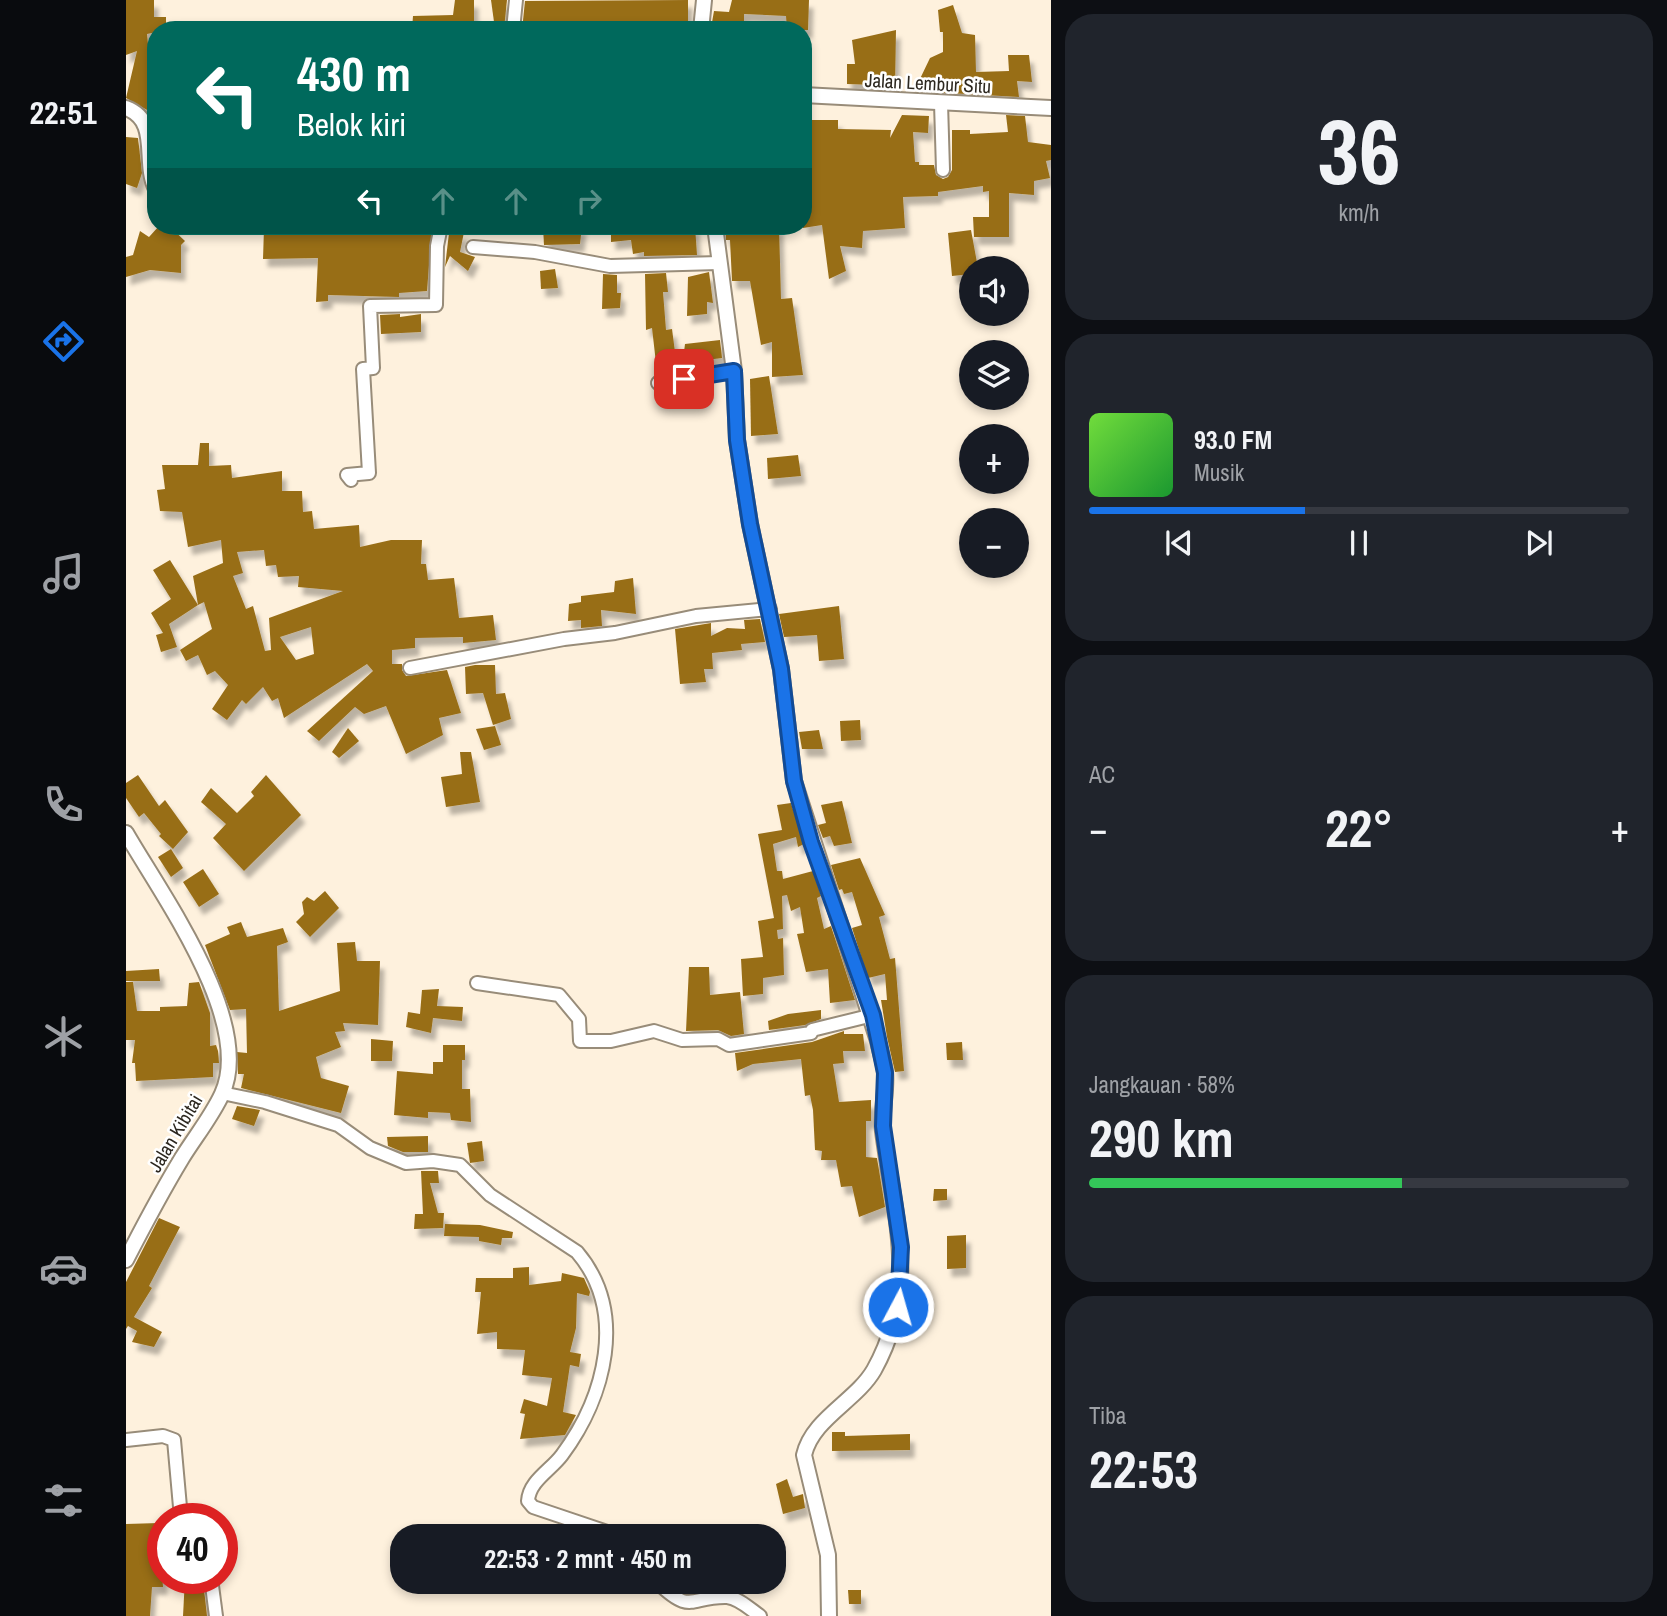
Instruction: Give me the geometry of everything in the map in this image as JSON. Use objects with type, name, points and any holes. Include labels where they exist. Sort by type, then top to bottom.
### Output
[{"type":"street","points":[[514,21],[516,0]]},
{"type":"street","points":[[702,21],[704,0]]},
{"type":"street","name":"Jalan Lembur Situ","points":[[812,96],[1051,108]]},
{"type":"street","points":[[941,103],[943,170]]},
{"type":"street","points":[[126,108],[137,112],[145,123],[147,150]]},
{"type":"street","points":[[351,480],[347,475],[369,473],[363,369],[373,368],[370,306],[436,305],[436,246],[439,235]]},
{"type":"street","points":[[716,235],[734,371],[737,440],[750,524],[770,609],[794,781],[811,842],[873,1015],[885,1073],[883,1126],[899,1223],[901,1289],[893,1326],[874,1371],[851,1400],[823,1424],[804,1455],[828,1555],[829,1616]]},
{"type":"street","points":[[473,247],[535,252],[610,266],[719,263]]},
{"type":"street","points":[[658,383],[734,371]]},
{"type":"street","points":[[410,668],[564,639],[615,633],[696,616],[770,609]]},
{"type":"street","name":"Jalan Kibitai","points":[[126,833],[198,953],[212,985],[226,1052],[222,1094],[149,1213],[126,1260]]},
{"type":"street","points":[[477,983],[559,995],[579,1019],[580,1041],[591,1042],[654,1031],[682,1040],[719,1039],[729,1045],[811,1033],[812,1030],[873,1015]]},
{"type":"street","points":[[222,1094],[265,1102],[338,1125],[370,1148],[406,1163],[419,1160],[460,1165],[490,1195],[577,1252],[586,1263],[598,1289],[606,1328],[605,1360],[587,1412],[558,1460],[530,1488],[528,1501],[533,1507],[583,1524]]},
{"type":"street","points":[[126,1440],[163,1436],[174,1440],[182,1503]]},
{"type":"street","points":[[213,1594],[216,1616]]},
{"type":"street","points":[[669,1594],[684,1603],[728,1597],[760,1616]]},
{"type":"building","points":[[126,0],[154,0],[154,17],[166,17],[166,21],[147,21],[147,110],[126,98],[137,51],[126,55]]},
{"type":"building","points":[[455,0],[474,0],[474,21],[413,21],[413,16],[453,15]]},
{"type":"building","points":[[491,0],[507,0],[505,21],[494,21]]},
{"type":"building","points":[[688,0],[688,21],[523,21],[525,1]]},
{"type":"building","points":[[732,0],[809,0],[808,21],[786,21],[786,16],[744,14],[744,21],[712,21],[714,11],[729,12]]},
{"type":"building","points":[[953,5],[962,33],[975,35],[976,72],[1009,71],[1008,55],[1029,55],[1032,82],[1017,81],[1019,97],[931,92],[918,83],[930,58],[943,52],[943,32],[940,32],[938,10]]},
{"type":"building","points":[[896,30],[895,87],[878,89],[877,85],[847,84],[847,64],[855,64],[852,40]]},
{"type":"building","points":[[902,115],[929,116],[928,133],[913,132],[915,162],[919,162],[919,165],[934,165],[936,175],[943,179],[948,177],[952,170],[952,130],[970,130],[970,134],[1008,132],[1006,115],[1025,116],[1028,142],[1051,145],[1051,160],[1046,161],[1050,178],[1034,181],[1034,195],[1009,193],[1009,237],[974,237],[973,217],[989,217],[989,191],[983,192],[983,186],[938,192],[938,196],[903,197],[905,228],[863,231],[862,248],[840,246],[846,271],[829,279],[822,225],[812,227],[812,120],[838,120],[838,129],[891,130],[890,138]]},
{"type":"building","points":[[126,137],[138,138],[142,173],[137,188],[126,184]]},
{"type":"building","points":[[971,230],[976,256],[959,256],[959,275],[952,276],[948,233]]},
{"type":"building","points":[[140,231],[149,237],[179,235],[185,241],[181,245],[181,273],[150,270],[126,277],[126,257],[133,255]]},
{"type":"building","points":[[264,235],[431,235],[427,291],[399,293],[399,297],[328,295],[328,301],[316,302],[318,258],[263,259]]},
{"type":"building","points":[[449,235],[463,235],[460,252],[475,257],[468,271],[450,256],[445,267]]},
{"type":"building","points":[[543,235],[581,235],[580,244],[544,245]]},
{"type":"building","points":[[611,235],[696,235],[697,255],[644,256],[644,252],[633,254],[631,240],[611,242]]},
{"type":"building","points":[[726,235],[779,235],[781,299],[792,298],[803,375],[772,377],[772,342],[761,345],[750,281],[732,281],[730,240],[726,240]]},
{"type":"building","points":[[555,269],[558,288],[541,289],[540,271]]},
{"type":"building","points":[[709,272],[713,303],[707,302],[707,314],[687,316],[688,277]]},
{"type":"building","points":[[666,273],[668,292],[663,292],[666,330],[672,329],[675,352],[684,352],[685,344],[720,340],[722,358],[690,362],[691,369],[675,371],[674,362],[656,363],[652,328],[646,330],[645,274]]},
{"type":"building","points":[[603,274],[617,275],[617,293],[621,293],[620,308],[602,309]]},
{"type":"building","points":[[400,314],[400,317],[421,314],[421,332],[381,334],[380,315]]},
{"type":"building","points":[[769,376],[778,434],[751,436],[750,379]]},
{"type":"building","points":[[200,443],[209,443],[209,466],[231,465],[232,478],[282,471],[282,491],[302,491],[303,512],[312,511],[314,529],[359,525],[360,547],[391,540],[422,540],[421,564],[426,564],[428,580],[454,578],[459,618],[493,615],[496,640],[463,643],[463,637],[415,638],[415,648],[392,650],[392,664],[402,664],[406,676],[447,670],[461,713],[439,718],[443,735],[406,754],[386,706],[364,714],[355,707],[319,741],[307,731],[373,671],[367,664],[284,718],[278,698],[272,701],[263,687],[246,704],[242,700],[227,720],[212,709],[228,685],[215,671],[207,675],[198,655],[186,661],[180,650],[212,629],[204,602],[198,605],[193,576],[223,563],[221,540],[188,547],[182,512],[160,511],[157,490],[165,489],[162,465],[198,465]],"holes":[[[264,550],[266,566],[276,565],[278,577],[299,576],[298,587],[343,591],[269,618],[271,650],[265,651],[253,606],[246,609],[233,576],[243,573],[237,552]],[[311,627],[314,654],[296,660],[280,637]]]},
{"type":"building","points":[[798,455],[801,476],[768,479],[767,458]]},
{"type":"building","points":[[170,560],[198,605],[169,624],[177,647],[161,652],[156,635],[163,633],[151,613],[171,599],[153,570]]},
{"type":"building","points":[[633,578],[636,614],[601,610],[602,626],[581,628],[581,620],[568,621],[569,604],[581,602],[581,596],[614,592],[615,581]]},
{"type":"building","points":[[839,606],[844,659],[819,661],[817,635],[784,637],[779,614]]},
{"type":"building","points":[[760,619],[765,642],[741,644],[742,650],[712,653],[713,669],[704,669],[706,682],[680,684],[675,629],[711,623],[711,636],[727,628],[745,629],[744,620]]},
{"type":"building","points":[[495,665],[496,694],[505,693],[511,719],[493,725],[483,693],[466,694],[465,667]]},
{"type":"building","points":[[860,720],[861,740],[841,741],[840,721]]},
{"type":"building","points":[[495,726],[501,745],[484,750],[476,729]]},
{"type":"building","points":[[348,728],[359,741],[339,758],[332,752]]},
{"type":"building","points":[[819,730],[823,749],[802,749],[799,732]]},
{"type":"building","points":[[460,752],[471,752],[480,802],[446,807],[441,777],[462,774]]},
{"type":"building","points":[[138,775],[159,806],[165,800],[188,832],[173,849],[159,836],[161,834],[144,813],[139,817],[126,798],[126,783]]},
{"type":"building","points":[[266,775],[301,815],[244,871],[213,838],[226,824],[201,802],[211,788],[237,813],[254,796],[251,792]]},
{"type":"building","points":[[842,801],[852,843],[834,846],[830,836],[823,838],[818,825],[826,823],[821,805]]},
{"type":"building","points":[[791,803],[804,844],[798,847],[796,837],[773,844],[777,871],[782,871],[783,879],[813,871],[821,896],[817,898],[824,929],[831,926],[855,1000],[830,1003],[828,969],[806,972],[797,934],[804,933],[800,907],[791,911],[787,895],[782,896],[783,929],[777,930],[778,939],[783,938],[784,975],[763,978],[763,994],[743,996],[741,959],[763,957],[758,921],[774,918],[758,834],[782,830],[777,805]]},
{"type":"building","points":[[171,849],[183,868],[171,877],[158,857]]},
{"type":"building","points":[[860,858],[885,915],[879,917],[890,959],[895,958],[904,1071],[895,1072],[887,1037],[881,1000],[887,1000],[885,974],[868,978],[852,928],[862,925],[852,892],[844,894],[842,889],[839,890],[831,865]]},
{"type":"building","points":[[203,869],[219,894],[199,907],[183,882]]},
{"type":"building","points":[[325,891],[339,908],[310,937],[296,922],[304,914],[302,902],[307,897],[314,901]]},
{"type":"building","points":[[241,922],[247,937],[283,928],[288,942],[277,946],[279,1011],[340,991],[337,943],[355,942],[357,961],[380,961],[378,1025],[343,1023],[345,1031],[335,1032],[341,1047],[316,1057],[321,1078],[349,1086],[341,1113],[241,1088],[244,1074],[238,1074],[237,1052],[247,1053],[246,1009],[230,1010],[205,945],[230,934],[227,927]]},
{"type":"building","points":[[689,967],[709,967],[710,995],[740,992],[744,1034],[731,1036],[718,1030],[686,1031]]},
{"type":"building","points":[[159,969],[160,981],[126,981],[126,971]]},
{"type":"building","points":[[126,982],[133,982],[137,1011],[160,1011],[160,1007],[187,1006],[189,983],[199,982],[210,1013],[210,1046],[216,1045],[218,1051],[219,1063],[213,1063],[213,1077],[136,1081],[135,1063],[132,1063],[135,1040],[126,1040]]},
{"type":"building","points":[[439,989],[437,1006],[463,1007],[462,1021],[433,1018],[431,1033],[406,1027],[408,1012],[420,1014],[422,990]]},
{"type":"building","points":[[821,1010],[821,1019],[805,1025],[769,1030],[768,1021],[788,1014]]},
{"type":"building","points":[[844,1031],[844,1034],[863,1034],[865,1051],[843,1051],[844,1063],[833,1064],[839,1102],[871,1100],[871,1121],[866,1121],[866,1157],[877,1158],[885,1207],[859,1217],[852,1186],[841,1187],[836,1160],[821,1160],[822,1151],[815,1150],[813,1110],[810,1095],[805,1096],[801,1059],[753,1064],[737,1071],[735,1053],[812,1042]]},
{"type":"building","points":[[371,1039],[393,1041],[392,1061],[371,1061]]},
{"type":"building","points":[[962,1042],[963,1060],[947,1060],[946,1043]]},
{"type":"building","points":[[443,1045],[465,1045],[462,1089],[470,1089],[471,1122],[451,1120],[450,1113],[428,1112],[428,1118],[394,1115],[397,1071],[433,1074],[433,1062],[443,1062]]},
{"type":"building","points":[[237,1106],[260,1110],[254,1126],[232,1119]]},
{"type":"building","points":[[428,1136],[428,1152],[403,1152],[388,1146],[387,1137]]},
{"type":"building","points":[[482,1141],[484,1161],[470,1163],[467,1143]]},
{"type":"building","points":[[421,1171],[438,1171],[439,1183],[430,1183],[438,1213],[444,1213],[443,1228],[414,1229],[415,1214],[423,1214]]},
{"type":"building","points":[[934,1189],[947,1189],[947,1200],[933,1201]]},
{"type":"building","points":[[159,1218],[180,1227],[149,1286],[152,1288],[134,1317],[162,1332],[154,1347],[132,1342],[137,1331],[128,1326],[126,1329],[126,1282]]},
{"type":"building","points":[[445,1224],[480,1225],[513,1232],[512,1238],[502,1238],[501,1245],[479,1241],[479,1237],[444,1236]]},
{"type":"building","points":[[966,1235],[966,1268],[947,1269],[947,1236]]},
{"type":"building","points":[[529,1267],[529,1285],[561,1281],[562,1273],[584,1278],[590,1292],[589,1296],[577,1293],[576,1328],[570,1352],[581,1354],[579,1367],[570,1365],[563,1412],[576,1415],[565,1435],[520,1439],[525,1414],[520,1413],[524,1399],[547,1406],[552,1378],[522,1375],[525,1350],[497,1349],[497,1332],[477,1334],[481,1292],[475,1292],[476,1278],[513,1278],[513,1268]]},
{"type":"building","points":[[832,1432],[845,1432],[845,1436],[910,1434],[910,1450],[832,1451]]},
{"type":"building","points":[[787,1479],[793,1497],[803,1494],[805,1508],[783,1514],[776,1484]]},
{"type":"building","points":[[147,1523],[147,1594],[152,1594],[150,1616],[126,1616],[126,1524]]},
{"type":"building","points":[[848,1590],[861,1590],[861,1604],[849,1604]]},
{"type":"building","points":[[184,1594],[205,1594],[207,1616],[183,1616]]},
{"type":"route","points":[[684,379],[734,371],[737,440],[750,524],[781,669],[794,781],[811,842],[873,1015],[885,1073],[883,1126],[901,1247],[898,1307]]}]
